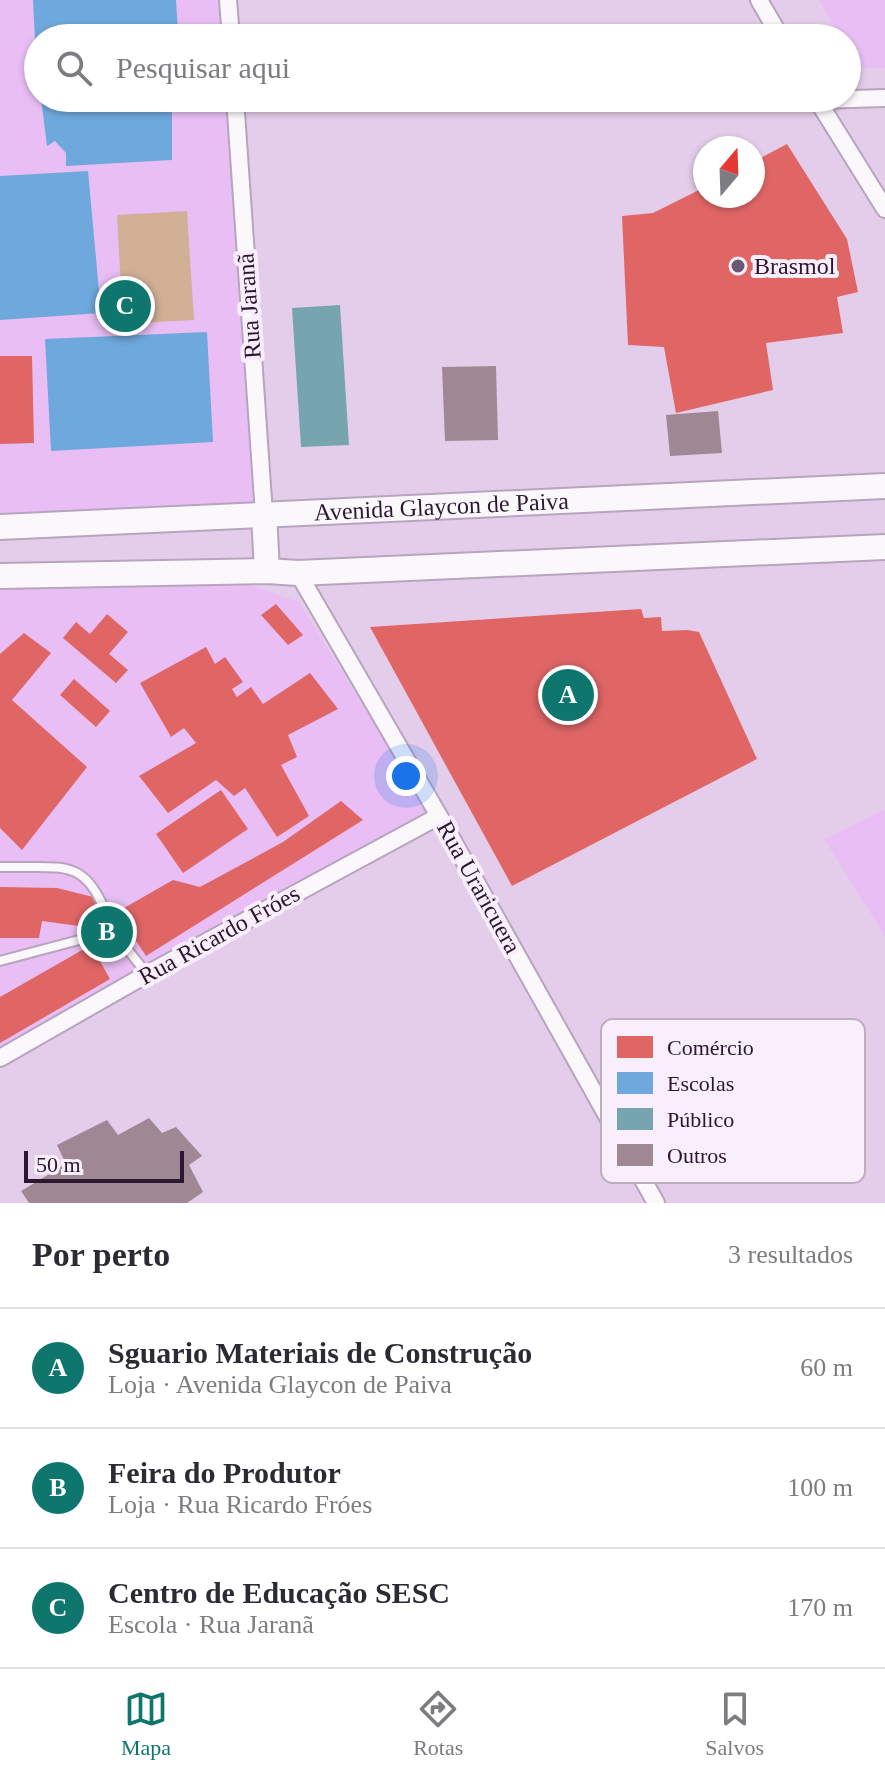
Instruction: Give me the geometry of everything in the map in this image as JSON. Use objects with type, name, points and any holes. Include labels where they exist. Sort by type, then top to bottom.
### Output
[{"type":"main road","name":"Avenida Glaycon de Paiva","points":[[0,527],[885,486]]},
{"type":"main road","points":[[264,514],[267,571]]},
{"type":"main road","points":[[0,576],[298,573],[885,547]]},
{"type":"street","points":[[228,0],[230,24]]},
{"type":"street","points":[[759,0],[773,24]]},
{"type":"street","points":[[861,98],[885,98]]},
{"type":"street","name":"Rua Jaranã","points":[[236,112],[264,514]]},
{"type":"street","points":[[825,112],[885,209]]},
{"type":"street","name":"Rua Uraricuera","points":[[298,573],[601,1105]]},
{"type":"street","name":"Rua Ricardo Fróes","points":[[0,1058],[147,974],[439,816]]},
{"type":"street","name":"Rua Uraricuera","points":[[645,1183],[656,1203]]},
{"type":"lane","points":[[0,867],[73,870],[90,880],[102,900],[113,931],[147,974]]},
{"type":"lane","points":[[0,961],[113,931]]},
{"type":"shaded area","points":[[0,0],[230,0],[232,24],[24,24],[24,112],[237,112],[262,514],[0,527]]},
{"type":"shaded area","points":[[819,0],[885,0],[885,68],[861,67],[861,24],[832,24]]},
{"type":"shaded area","points":[[187,211],[194,320],[123,324],[117,215]]},
{"type":"shaded area","points":[[223,576],[299,602],[429,812],[0,1052],[0,583]]},
{"type":"shaded area","points":[[885,810],[885,936],[824,839]]},
{"type":"building: Comércio","name":"Brasmol","points":[[787,144],[847,239],[858,292],[837,297],[843,333],[766,343],[773,390],[676,413],[664,347],[628,345],[622,216],[653,213],[693,193],[693,208],[765,208],[765,156]]},
{"type":"building: Comércio","points":[[0,356],[32,356],[34,443],[0,444]]},
{"type":"building: Comércio","points":[[276,604],[303,635],[288,645],[261,615]]},
{"type":"building: Comércio","points":[[641,609],[644,618],[661,617],[662,631],[699,632],[757,759],[512,886],[370,627]]},
{"type":"building: Comércio","points":[[107,614],[128,632],[109,654],[128,670],[116,683],[63,638],[76,622],[90,634]]},
{"type":"building: Comércio","points":[[24,633],[51,653],[12,700],[87,767],[22,850],[0,828],[0,654]]},
{"type":"building: Comércio","points":[[206,647],[215,664],[225,657],[243,682],[232,689],[237,697],[251,687],[263,704],[310,673],[338,709],[288,735],[297,757],[281,765],[309,816],[277,837],[245,788],[234,796],[216,780],[168,813],[139,776],[196,743],[184,728],[171,737],[140,683]]},
{"type":"building: Comércio","points":[[74,679],[110,711],[96,727],[60,695]]},
{"type":"building: Comércio","points":[[221,790],[248,829],[183,873],[156,834]]},
{"type":"building: Comércio","points":[[341,801],[363,820],[146,956],[117,912],[173,880],[200,887],[283,842]]},
{"type":"building: Comércio","points":[[0,887],[57,888],[97,898],[93,928],[42,921],[39,938],[0,938]]},
{"type":"building: Comércio","points":[[91,945],[110,979],[0,1043],[0,997]]},
{"type":"building: Escolas","points":[[33,0],[176,0],[178,24],[34,24]]},
{"type":"building: Escolas","points":[[43,112],[172,112],[172,160],[66,166],[66,153],[55,141],[47,146]]},
{"type":"building: Escolas","points":[[88,171],[101,313],[0,320],[0,176]]},
{"type":"building: Escolas","points":[[207,332],[213,442],[51,451],[45,339]]},
{"type":"building: Público","points":[[340,305],[349,445],[301,447],[292,308]]},
{"type":"building: Outros","points":[[496,366],[498,440],[445,441],[442,367]]},
{"type":"building: Outros","points":[[718,411],[722,453],[670,456],[666,415]]},
{"type":"building: Outros","points":[[149,1118],[162,1133],[176,1127],[202,1156],[189,1165],[203,1192],[187,1203],[29,1203],[21,1191],[66,1164],[57,1145],[107,1120],[118,1135]]},
{"type":"place","name":"Brasmol","points":[[738,266]]},
{"type":"place","name":"Centro de Educação SESC","points":[[125,306]]},
{"type":"place","name":"Sguario Materiais de Construção","points":[[568,695]]},
{"type":"place","name":"Feira do Produtor","points":[[107,932]]}]
